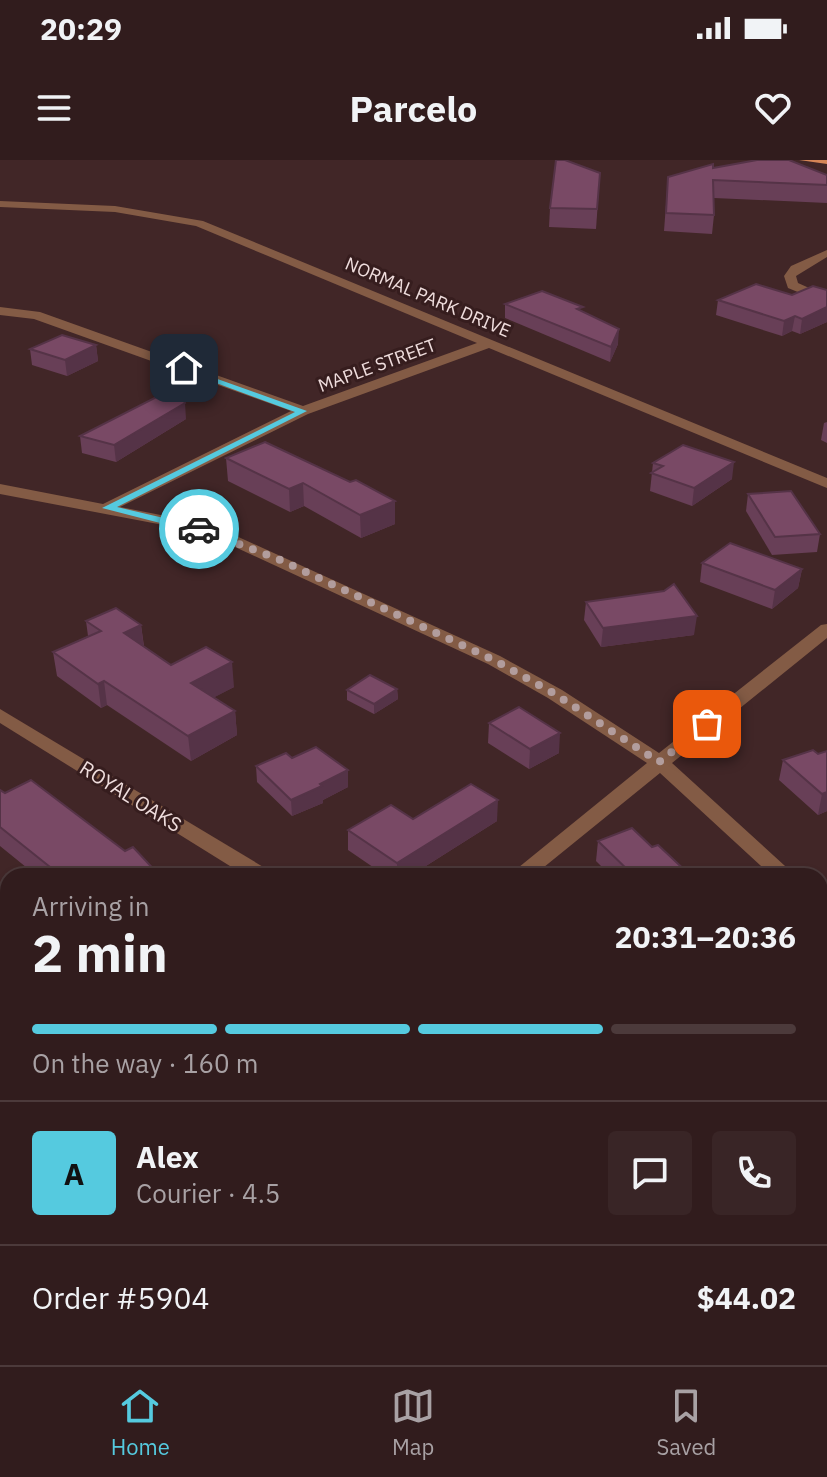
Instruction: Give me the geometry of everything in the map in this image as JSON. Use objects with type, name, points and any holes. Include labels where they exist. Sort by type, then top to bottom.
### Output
[{"type":"main road","points":[[804,160],[827,161]]},
{"type":"street","name":"NORMAL PARK DRIVE","points":[[0,204],[115,209],[199,223],[827,483]]},
{"type":"street","points":[[827,253],[795,269],[790,276],[792,285],[827,300]]},
{"type":"street","points":[[0,311],[36,315],[303,411]]},
{"type":"street","name":"MAPLE STREET","points":[[107,508],[303,411],[489,343]]},
{"type":"street","points":[[0,489],[107,508],[202,530],[276,558],[494,660],[555,694],[659,762],[776,868]]},
{"type":"street","points":[[529,868],[827,629]]},
{"type":"street","name":"ROYAL OAKS","points":[[0,715],[249,868]]},
{"type":"building","points":[[556,160],[565,160],[600,173],[597,209],[550,208]]},
{"type":"building","points":[[757,160],[789,160],[827,175],[827,185],[713,180],[714,215],[666,213],[668,177],[713,164],[713,168]]},
{"type":"building","points":[[756,284],[792,295],[813,286],[827,290],[827,307],[802,319],[795,316],[784,321],[718,300]]},
{"type":"building","points":[[542,291],[583,307],[577,309],[619,329],[611,347],[505,304]]},
{"type":"building","points":[[62,335],[96,345],[65,360],[30,349]]},
{"type":"building","points":[[176,387],[185,403],[114,445],[80,436]]},
{"type":"building","points":[[265,442],[350,482],[356,480],[395,501],[360,515],[303,483],[289,489],[226,458]]},
{"type":"building","points":[[683,445],[734,462],[694,488],[651,473],[663,466],[653,463]]},
{"type":"building","points":[[791,491],[820,534],[775,537],[748,494]]},
{"type":"building","points":[[730,543],[802,569],[775,590],[702,563]]},
{"type":"building","points":[[674,584],[697,616],[603,628],[586,602],[664,591]]},
{"type":"building","points":[[116,608],[141,625],[124,633],[171,665],[206,647],[232,662],[191,683],[235,711],[188,736],[104,681],[98,684],[53,652],[101,631],[86,621]]},
{"type":"building","points":[[370,675],[397,689],[374,704],[347,690]]},
{"type":"building","points":[[519,707],[560,733],[530,749],[489,723]]},
{"type":"building","points":[[316,747],[348,770],[291,800],[256,766],[286,753],[292,758]]},
{"type":"building","points":[[813,750],[818,754],[827,751],[827,792],[822,794],[783,760]]},
{"type":"building","points":[[31,780],[125,851],[133,847],[153,868],[51,868],[0,827],[0,790],[5,793]]},
{"type":"building","points":[[471,784],[498,800],[397,863],[348,830],[391,805],[413,819]]},
{"type":"building","points":[[632,828],[652,847],[658,845],[682,868],[626,868],[598,841]]},
{"type":"way so far","points":[[199,529],[276,558],[494,660],[555,694],[659,762],[707,724]]},
{"type":"route","points":[[184,368],[303,411],[107,508],[199,529]]}]
